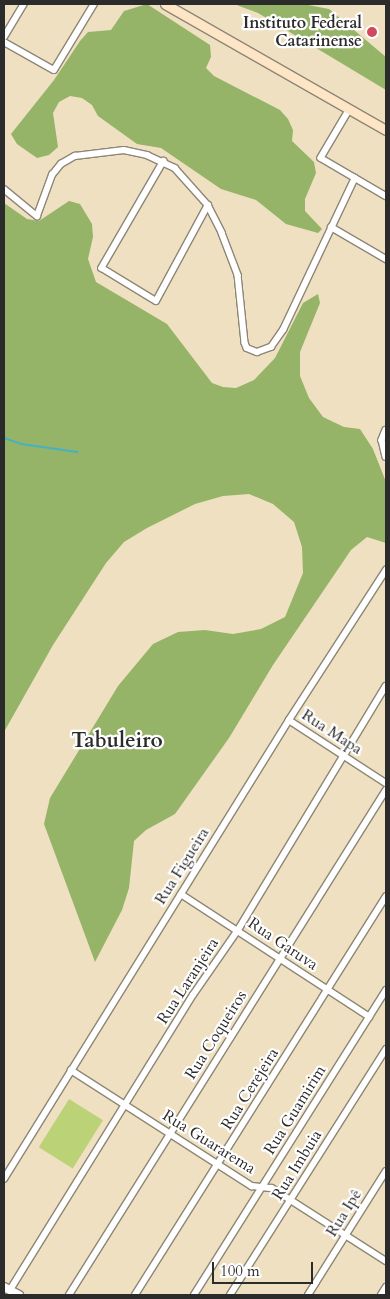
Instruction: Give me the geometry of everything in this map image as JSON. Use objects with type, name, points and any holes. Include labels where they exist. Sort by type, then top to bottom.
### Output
[{"type":"main road","points":[[165,4],[386,130]]},
{"type":"street","points":[[4,37],[24,4]]},
{"type":"street","points":[[4,42],[54,70],[94,4]]},
{"type":"street","points":[[350,109],[321,158],[386,196]]},
{"type":"street","points":[[4,189],[38,216],[52,175],[61,164],[75,156],[116,150],[164,161],[184,176],[208,205],[238,275],[245,343],[251,351],[265,350],[279,338],[355,178]]},
{"type":"street","points":[[164,161],[102,268],[156,301],[208,205]]},
{"type":"street","points":[[331,227],[386,259]]},
{"type":"street","points":[[386,430],[382,440],[386,456]]},
{"type":"street","name":"Rua Figueira","points":[[4,1179],[289,720],[386,570]]},
{"type":"street","name":"Rua Laranjeira","points":[[7,1288],[238,930],[386,686]]},
{"type":"street","name":"Rua Mapa","points":[[289,720],[386,783]]},
{"type":"street","name":"Rua Coqueiros","points":[[69,1295],[386,790]]},
{"type":"street","name":"Rua Garuva","points":[[181,894],[370,1017]]},
{"type":"street","name":"Rua Cerejeira","points":[[134,1295],[220,1163],[386,896]]},
{"type":"street","name":"Rua Guamirim","points":[[194,1295],[386,990]]},
{"type":"street","name":"Rua Imbuia","points":[[230,1295],[386,1049]]},
{"type":"street","name":"Rua Guararema","points":[[71,1070],[220,1163],[252,1186],[263,1187],[291,1200],[386,1261]]},
{"type":"street","name":"Rua Ipê","points":[[308,1295],[386,1172]]},
{"type":"street","points":[[381,1295],[386,1287]]},
{"type":"street","points":[[7,1288],[19,1295]]},
{"type":"green space","points":[[147,4],[210,45],[211,57],[206,68],[214,76],[280,110],[288,119],[293,130],[292,141],[314,162],[316,173],[305,199],[305,211],[322,229],[318,233],[286,224],[256,200],[221,189],[161,148],[137,144],[98,116],[92,105],[82,98],[70,96],[59,102],[53,113],[58,147],[49,155],[37,158],[17,144],[11,134],[54,80],[88,32],[111,30],[124,11]]},
{"type":"green space","points":[[234,4],[303,4],[329,9],[386,57],[386,90],[258,13]]},
{"type":"green space","points":[[69,201],[80,204],[92,224],[93,237],[88,259],[96,282],[167,324],[212,383],[223,387],[236,388],[254,380],[275,358],[303,303],[318,294],[320,303],[300,352],[300,376],[309,398],[323,417],[344,427],[360,429],[373,449],[386,482],[386,543],[367,537],[351,550],[273,665],[229,738],[175,814],[146,830],[134,841],[129,888],[122,910],[95,962],[44,824],[50,798],[118,686],[153,644],[178,632],[205,630],[233,634],[261,629],[285,617],[303,573],[302,547],[294,522],[273,504],[249,494],[223,496],[195,504],[147,528],[124,542],[106,563],[53,645],[4,732],[4,203],[27,219],[39,221]]},
{"type":"green space","points":[[69,1099],[103,1120],[73,1169],[39,1147]]},
{"type":"waterway","points":[[4,438],[21,444],[77,452]]},
{"type":"place","name":"Instituto Federal Catarinense","points":[[372,32]]},
{"type":"district","name":"Tabuleiro","points":[[117,741]]}]
